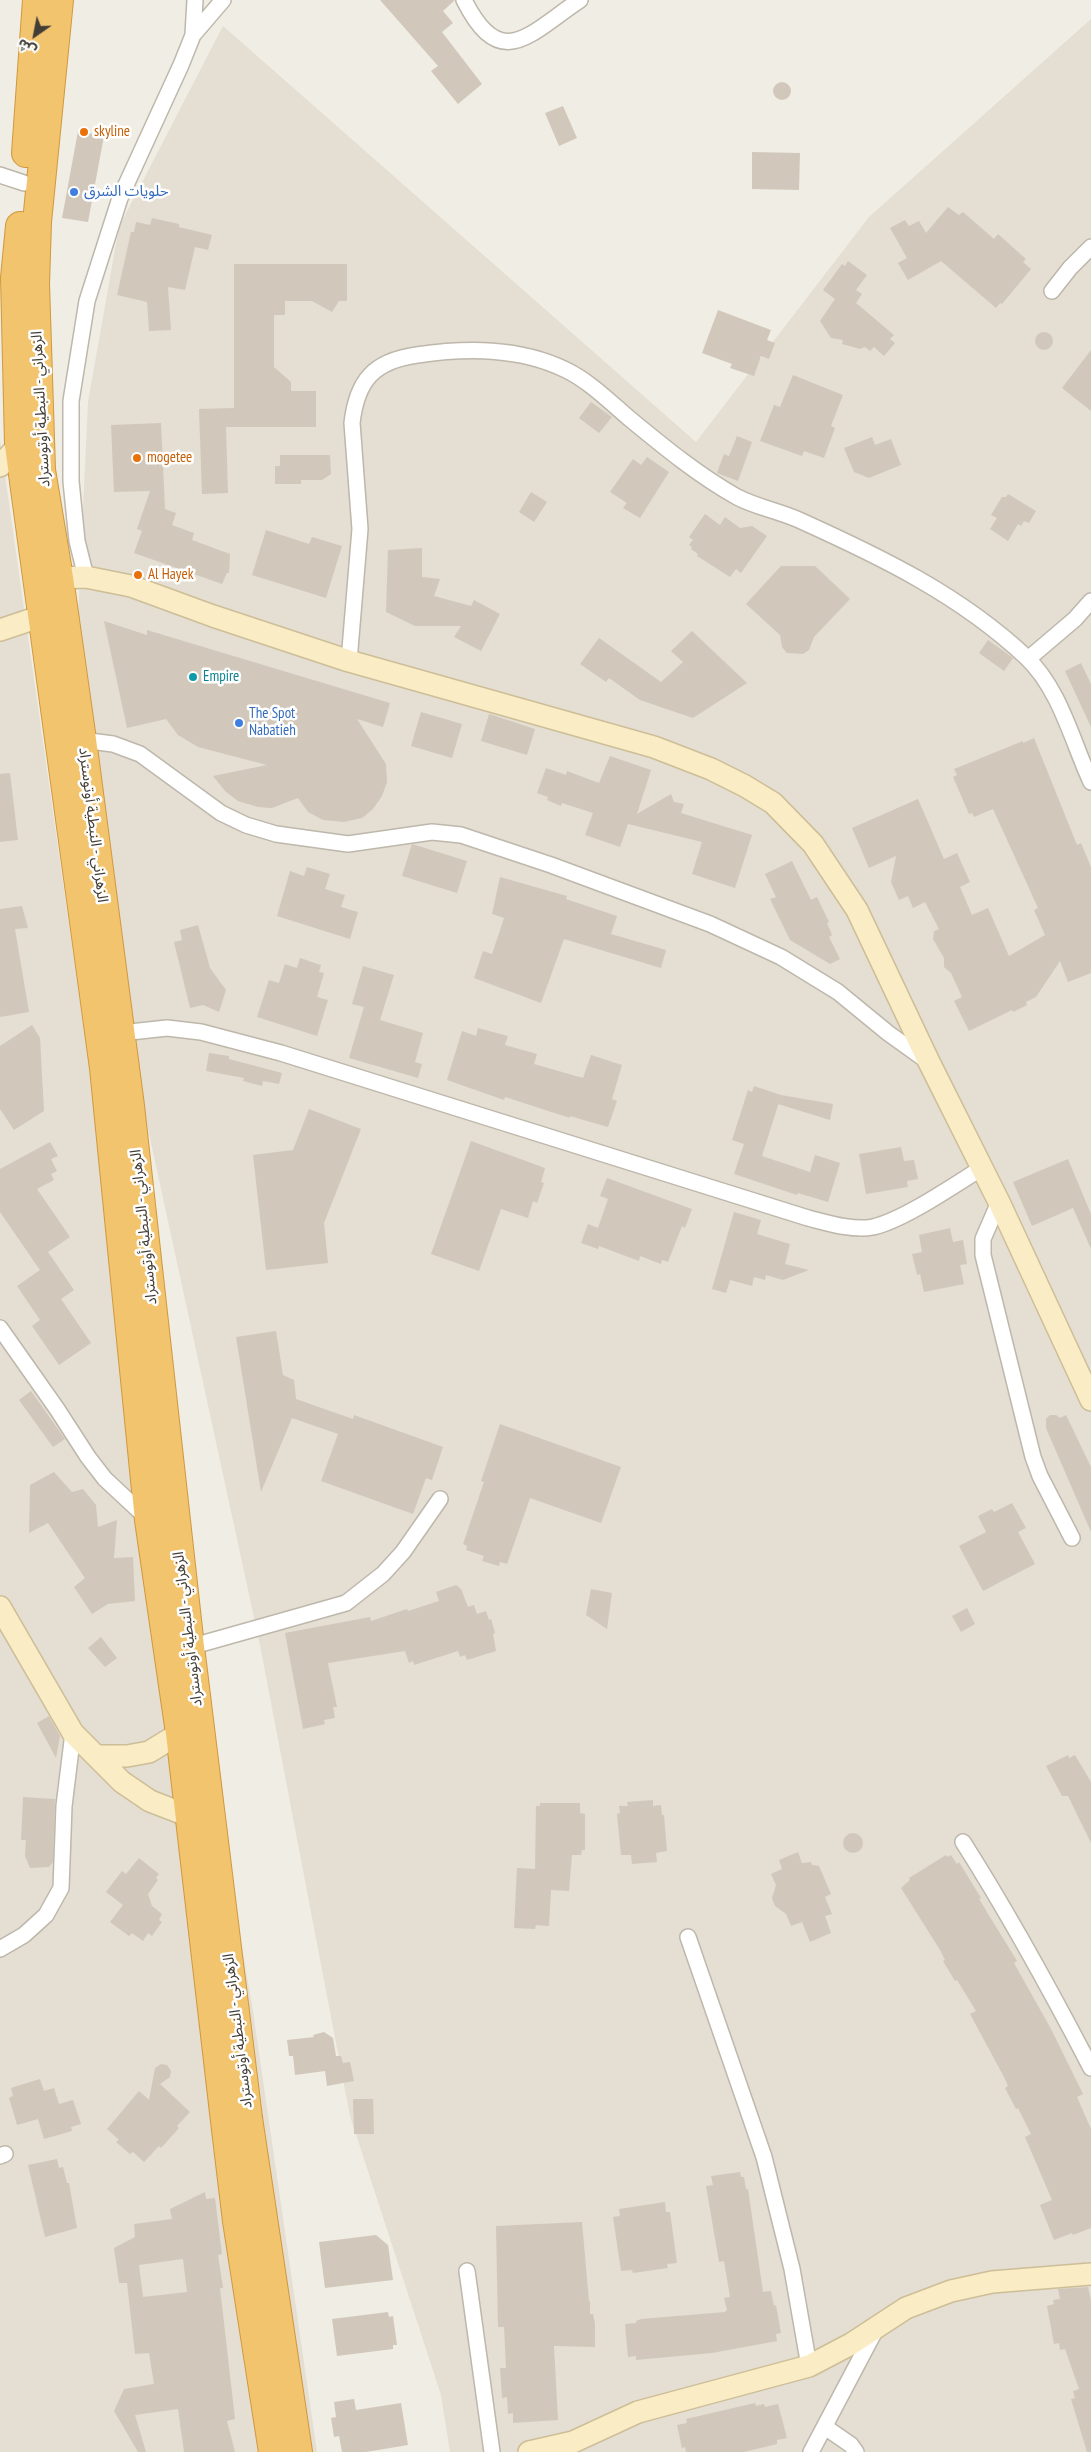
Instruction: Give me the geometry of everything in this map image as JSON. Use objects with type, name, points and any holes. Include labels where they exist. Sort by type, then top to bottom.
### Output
[{"type":"highway","name":"الزهراني - النبطية أوتوستراد","points":[[37,0],[12,179],[19,445],[104,1068],[150,1520],[180,1733],[189,1816],[229,2062]]},
{"type":"highway","name":"الزهراني - النبطية أوتوستراد","points":[[59,0],[37,222],[35,284],[41,470],[73,578],[82,740],[121,1033],[190,1647],[236,2120],[298,2452]]},
{"type":"highway","name":"الزهراني - النبطية أوتوستراد","points":[[236,2120],[237,2220],[272,2452]]},
{"type":"street","points":[[196,0],[193,35],[182,65],[120,198],[87,301],[71,401],[71,481],[77,541],[73,578],[131,586],[213,616],[349,661],[654,747],[712,769],[773,803],[814,844],[857,910],[929,1062],[999,1202],[1091,1400]]},
{"type":"street","points":[[193,35],[223,0]]},
{"type":"street","points":[[464,0],[480,28],[488,36],[496,41],[513,43],[580,0]]},
{"type":"street","points":[[1052,291],[1070,268],[1091,247]]},
{"type":"street","points":[[349,661],[360,529],[352,423],[354,407],[365,380],[384,363],[402,357],[448,350],[496,350],[566,370],[600,394],[698,473],[740,498],[791,516],[862,548],[921,580],[975,614],[1042,673],[1059,705],[1091,782]]},
{"type":"street","points":[[0,466],[19,445]]},
{"type":"street","points":[[1028,659],[1075,619],[1091,601]]},
{"type":"street","points":[[0,630],[42,616]]},
{"type":"street","points":[[82,740],[114,744],[140,754],[221,813],[246,825],[276,834],[348,844],[432,832],[461,835],[542,862],[710,924],[781,957],[838,992],[888,1033],[929,1062]]},
{"type":"street","points":[[121,1033],[167,1028],[201,1032],[263,1049],[808,1218],[844,1226],[872,1227],[892,1220],[982,1168]]},
{"type":"street","points":[[999,1202],[983,1239],[983,1255],[1033,1457],[1040,1476],[1072,1538]]},
{"type":"street","points":[[0,1328],[105,1479],[150,1520]]},
{"type":"street","points":[[190,1647],[346,1603],[383,1574],[403,1552],[440,1499]]},
{"type":"street","points":[[2,1614],[73,1733],[122,1782],[150,1801],[189,1816]]},
{"type":"street","points":[[0,1950],[24,1935],[46,1914],[61,1888],[64,1806],[73,1733]]},
{"type":"street","points":[[97,1756],[128,1756],[149,1752],[180,1733]]},
{"type":"street","points":[[963,1842],[1026,1945],[1091,2068]]},
{"type":"street","points":[[688,1937],[764,2157],[792,2269],[809,2366]]},
{"type":"street","points":[[467,2271],[492,2452]]},
{"type":"street","points":[[529,2452],[573,2442],[638,2412],[809,2366],[876,2328],[906,2308],[951,2291],[992,2282],[1091,2273]]},
{"type":"street","points":[[810,2452],[876,2328]]},
{"type":"street","points":[[825,2427],[851,2445],[856,2452]]},
{"type":"shaded area","points":[[1091,19],[1091,2452],[450,2452],[441,2395],[350,2116],[260,1645],[137,1078],[78,617],[88,402],[119,227],[223,26],[696,442],[869,217]]},
{"type":"shaded area","points":[[0,440],[107,1192],[252,2005],[317,2452],[0,2452]]},
{"type":"building","points":[[380,0],[455,0],[443,11],[453,23],[442,32],[482,84],[458,104],[431,71],[438,66]]},
{"type":"building","points":[[782,82],[788,85],[791,91],[788,97],[782,100],[776,97],[773,91],[776,85]]},
{"type":"building","points":[[563,106],[577,138],[559,146],[545,113]]},
{"type":"building","points":[[78,131],[104,136],[88,222],[62,218]]},
{"type":"building","points":[[752,152],[800,153],[799,190],[752,189]]},
{"type":"building","points":[[948,207],[959,215],[963,212],[994,239],[998,234],[1026,259],[1023,262],[1031,269],[1002,304],[1000,303],[996,308],[941,261],[908,280],[898,263],[907,258],[890,228],[905,220],[909,226],[919,221],[926,233]]},
{"type":"building","points":[[152,218],[179,224],[179,227],[212,235],[208,250],[195,247],[185,290],[168,287],[171,330],[149,331],[147,302],[117,295],[131,232],[134,232],[136,222],[150,225]]},
{"type":"building","points":[[848,261],[867,275],[856,290],[862,294],[856,303],[894,335],[890,339],[895,343],[884,356],[874,347],[870,351],[865,347],[860,349],[842,344],[843,340],[831,338],[820,321],[835,299],[823,290],[842,264],[845,266]]},
{"type":"building","points":[[234,264],[347,264],[347,301],[339,301],[332,312],[312,301],[285,301],[285,315],[274,315],[274,367],[291,382],[291,391],[316,391],[316,427],[226,427],[228,493],[202,494],[199,409],[234,408]]},
{"type":"building","points":[[718,310],[771,330],[767,340],[775,343],[769,359],[761,356],[754,376],[730,368],[732,364],[702,353]]},
{"type":"building","points":[[1044,332],[1050,335],[1053,341],[1050,347],[1044,350],[1038,347],[1035,341],[1038,335]]},
{"type":"building","points":[[1091,350],[1091,411],[1062,388]]},
{"type":"building","points":[[793,375],[843,395],[831,426],[835,428],[824,458],[804,451],[802,456],[760,441],[774,405],[780,407]]},
{"type":"building","points":[[591,402],[612,417],[599,433],[579,418]]},
{"type":"building","points":[[161,423],[165,509],[176,513],[172,525],[194,533],[192,540],[230,554],[229,573],[227,573],[222,584],[134,553],[142,531],[137,529],[150,491],[114,492],[111,425]]},
{"type":"building","points":[[737,436],[752,442],[738,481],[717,473],[724,454],[729,456]]},
{"type":"building","points":[[872,437],[875,445],[891,439],[901,465],[869,478],[854,472],[844,448]]},
{"type":"building","points":[[280,455],[330,455],[331,474],[322,480],[301,480],[301,484],[275,484],[275,466],[280,466]]},
{"type":"building","points":[[647,457],[669,472],[640,518],[623,508],[627,503],[610,492],[633,459],[641,465]]},
{"type":"building","points":[[531,492],[547,502],[534,522],[519,512]]},
{"type":"building","points":[[1008,494],[1036,511],[1029,523],[1024,521],[1021,526],[1018,524],[1008,541],[990,529],[997,518],[991,515],[1002,497],[1006,497]]},
{"type":"building","points":[[705,514],[720,525],[725,517],[740,528],[752,526],[767,536],[741,573],[736,569],[730,577],[697,556],[698,554],[691,549],[692,547],[689,545],[693,540],[689,537]]},
{"type":"building","points":[[266,530],[309,544],[312,537],[342,546],[326,598],[252,575]]},
{"type":"building","points":[[422,548],[422,577],[440,579],[434,596],[471,606],[474,600],[500,614],[481,651],[454,637],[461,626],[415,626],[386,612],[388,550]]},
{"type":"building","points":[[781,566],[815,566],[850,599],[814,637],[809,650],[803,654],[787,653],[782,647],[780,635],[746,604]]},
{"type":"building","name":"The Spot Nabatieh","points":[[104,621],[147,635],[147,630],[390,703],[383,727],[357,719],[386,764],[387,782],[382,796],[373,809],[362,818],[344,822],[323,820],[308,812],[298,798],[272,808],[258,807],[238,801],[225,791],[213,776],[267,765],[198,747],[178,735],[166,719],[127,728]]},
{"type":"building","points":[[692,631],[747,683],[693,718],[640,700],[609,678],[606,682],[580,664],[599,638],[661,682],[683,662],[671,651]]},
{"type":"building","points":[[988,640],[1013,658],[1004,671],[979,653]]},
{"type":"building","points":[[1081,663],[1091,684],[1091,727],[1065,671]]},
{"type":"building","points":[[421,712],[462,724],[452,758],[411,746]]},
{"type":"building","points":[[489,714],[535,729],[527,755],[481,741]]},
{"type":"building","points":[[1034,738],[1077,845],[1081,843],[1091,867],[1091,973],[1068,982],[1060,961],[1036,997],[1026,1002],[1027,1005],[1013,1012],[1012,1010],[969,1031],[954,1001],[962,997],[951,973],[944,967],[944,958],[933,939],[934,931],[939,929],[925,902],[913,908],[908,896],[899,900],[891,882],[896,856],[869,868],[852,828],[918,799],[944,859],[957,853],[970,882],[960,887],[972,915],[988,908],[1009,956],[1045,935],[1034,910],[1038,908],[993,809],[974,817],[972,813],[969,814],[953,777],[957,775],[954,769]]},
{"type":"building","points":[[610,756],[651,770],[637,814],[671,794],[674,802],[684,804],[681,813],[752,835],[735,888],[692,874],[702,842],[628,824],[620,847],[585,835],[593,813],[562,803],[561,806],[547,800],[548,797],[537,793],[546,768],[566,775],[567,771],[599,783]]},
{"type":"building","points":[[10,773],[18,840],[0,842],[0,774]]},
{"type":"building","points":[[412,844],[467,861],[457,893],[402,876]]},
{"type":"building","points":[[792,861],[811,900],[817,897],[829,922],[827,923],[832,935],[829,937],[840,959],[830,964],[790,940],[770,899],[776,897],[765,874]]},
{"type":"building","points":[[307,867],[330,874],[325,889],[345,895],[341,907],[358,912],[350,939],[277,916],[290,871],[304,876]]},
{"type":"building","points":[[500,877],[567,896],[566,899],[617,916],[611,934],[666,950],[661,968],[564,939],[541,1003],[474,978],[483,951],[492,954],[504,918],[492,914]]},
{"type":"building","points":[[22,906],[28,928],[15,929],[29,1012],[0,1017],[0,909]]},
{"type":"building","points":[[198,925],[210,968],[226,990],[219,1012],[203,1005],[190,1008],[174,942],[182,940],[180,930]]},
{"type":"building","points":[[300,958],[321,965],[319,972],[324,973],[317,997],[328,1000],[317,1036],[257,1017],[269,980],[279,983],[285,964],[297,968]]},
{"type":"building","points":[[363,966],[394,975],[380,1020],[423,1033],[415,1062],[422,1064],[418,1078],[349,1058],[364,1007],[352,1004]]},
{"type":"building","points":[[32,1025],[40,1038],[44,1111],[14,1130],[0,1109],[0,1046]]},
{"type":"building","points":[[478,1028],[508,1036],[505,1045],[537,1054],[534,1064],[583,1078],[591,1055],[622,1065],[612,1099],[617,1101],[608,1127],[570,1116],[570,1118],[505,1097],[504,1100],[447,1080],[462,1031],[476,1036]]},
{"type":"building","points":[[209,1053],[229,1056],[229,1059],[282,1073],[279,1084],[263,1081],[262,1086],[243,1081],[244,1078],[206,1071]]},
{"type":"building","points":[[754,1086],[781,1095],[833,1104],[830,1120],[778,1104],[762,1156],[810,1172],[815,1155],[840,1163],[828,1202],[798,1193],[797,1195],[734,1174],[744,1144],[732,1140],[748,1090],[752,1092]]},
{"type":"building","points":[[309,1109],[361,1129],[324,1223],[328,1263],[266,1270],[253,1155],[293,1150]]},
{"type":"building","points":[[471,1141],[545,1168],[541,1182],[544,1183],[537,1203],[533,1201],[528,1218],[501,1209],[479,1271],[431,1254]]},
{"type":"building","points":[[50,1142],[58,1156],[51,1159],[57,1171],[51,1174],[54,1180],[37,1189],[70,1237],[48,1252],[74,1290],[61,1299],[91,1343],[59,1365],[32,1326],[40,1320],[17,1286],[40,1270],[0,1212],[0,1169]]},
{"type":"building","points":[[901,1147],[904,1161],[914,1160],[918,1179],[907,1181],[908,1187],[866,1194],[859,1154]]},
{"type":"building","points":[[1068,1159],[1091,1214],[1091,1249],[1073,1208],[1032,1226],[1013,1182]]},
{"type":"building","points":[[607,1178],[692,1209],[685,1228],[682,1226],[668,1262],[662,1260],[661,1264],[640,1256],[639,1261],[599,1246],[598,1249],[581,1243],[588,1224],[598,1228],[608,1199],[600,1196]]},
{"type":"building","points":[[734,1212],[761,1220],[757,1234],[790,1244],[785,1264],[809,1270],[783,1280],[766,1275],[765,1280],[754,1277],[752,1286],[730,1280],[726,1293],[712,1289]]},
{"type":"building","points":[[950,1228],[953,1242],[963,1240],[967,1264],[960,1265],[964,1284],[924,1292],[920,1274],[917,1275],[912,1254],[922,1252],[919,1235]]},
{"type":"building","points":[[276,1331],[283,1375],[294,1380],[296,1399],[353,1419],[354,1415],[443,1447],[432,1480],[426,1478],[413,1514],[321,1481],[338,1434],[292,1418],[261,1492],[236,1337]]},
{"type":"building","points":[[31,1391],[65,1439],[53,1447],[19,1400]]},
{"type":"building","points":[[1050,1415],[1056,1415],[1060,1418],[1066,1415],[1091,1467],[1091,1532],[1046,1428],[1046,1419]]},
{"type":"building","points":[[500,1424],[621,1467],[601,1523],[530,1498],[507,1564],[500,1562],[499,1566],[482,1561],[484,1556],[466,1550],[467,1546],[463,1544],[484,1482],[481,1481]]},
{"type":"building","points":[[54,1472],[72,1492],[83,1489],[96,1505],[98,1527],[117,1520],[114,1558],[133,1557],[135,1601],[108,1604],[92,1614],[74,1587],[85,1578],[48,1523],[29,1533],[30,1485]]},
{"type":"building","points":[[1012,1503],[1026,1528],[1018,1532],[1035,1564],[983,1591],[959,1546],[986,1532],[978,1516],[992,1509],[994,1512]]},
{"type":"building","points":[[456,1585],[461,1589],[468,1607],[474,1605],[477,1614],[486,1611],[489,1620],[491,1619],[495,1633],[493,1634],[496,1651],[467,1660],[465,1655],[460,1657],[458,1651],[414,1665],[413,1661],[409,1663],[405,1651],[328,1663],[337,1707],[333,1707],[335,1718],[324,1720],[325,1724],[303,1729],[285,1633],[370,1617],[371,1621],[407,1609],[408,1611],[439,1601],[436,1592]]},
{"type":"building","points":[[591,1589],[612,1593],[607,1629],[586,1615]]},
{"type":"building","points":[[967,1608],[975,1624],[961,1632],[952,1616]]},
{"type":"building","points":[[101,1637],[117,1658],[105,1667],[88,1648]]},
{"type":"building","points":[[49,1716],[60,1736],[56,1758],[37,1723]]},
{"type":"building","points":[[1068,1755],[1069,1758],[1075,1755],[1091,1782],[1091,1843],[1068,1796],[1062,1796],[1046,1766]]},
{"type":"building","points":[[23,1797],[55,1799],[53,1862],[49,1867],[30,1868],[25,1856],[26,1840],[21,1840]]},
{"type":"building","points":[[653,1800],[653,1806],[661,1805],[662,1815],[664,1815],[667,1851],[656,1853],[657,1862],[632,1864],[631,1855],[621,1855],[617,1814],[620,1813],[619,1806],[628,1806],[627,1802]]},
{"type":"building","points":[[540,1803],[580,1803],[580,1813],[585,1814],[585,1850],[582,1850],[581,1855],[572,1855],[569,1891],[551,1890],[549,1926],[536,1925],[535,1929],[514,1928],[517,1868],[535,1869],[536,1806],[540,1806]]},
{"type":"building","points":[[853,1833],[860,1836],[863,1843],[860,1850],[853,1853],[846,1850],[843,1843],[846,1836]]},
{"type":"building","points":[[798,1852],[802,1863],[811,1862],[812,1865],[819,1866],[831,1894],[825,1897],[832,1914],[825,1916],[831,1933],[810,1942],[802,1922],[791,1926],[786,1914],[775,1906],[772,1898],[776,1885],[771,1874],[782,1869],[779,1860]]},
{"type":"building","points":[[946,1855],[947,1857],[951,1855],[957,1864],[959,1862],[981,1898],[979,1899],[1017,1961],[1014,1963],[1051,2029],[1083,2094],[1077,2097],[1091,2129],[1091,2228],[1073,2235],[1072,2233],[1054,2240],[1040,2205],[1052,2200],[1025,2137],[1031,2134],[1005,2088],[1008,2086],[1004,2077],[970,2014],[976,2011],[957,1980],[955,1981],[943,1961],[945,1960],[940,1950],[901,1888],[910,1880],[909,1878]]},
{"type":"building","points":[[139,1858],[159,1874],[156,1878],[158,1880],[148,1894],[152,1906],[162,1914],[159,1920],[162,1922],[152,1936],[148,1933],[143,1941],[132,1933],[129,1936],[110,1922],[123,1905],[106,1892],[122,1871],[126,1874]]},
{"type":"building","points":[[324,2032],[333,2038],[336,2056],[341,2056],[343,2063],[350,2062],[354,2081],[327,2086],[325,2071],[295,2075],[293,2056],[289,2056],[287,2040],[314,2037],[313,2035]]},
{"type":"building","points":[[161,2064],[167,2065],[171,2071],[170,2077],[160,2084],[190,2112],[161,2148],[159,2146],[144,2162],[133,2152],[130,2154],[116,2142],[119,2140],[107,2129],[139,2091],[149,2100],[155,2068]]},
{"type":"building","points":[[40,2079],[44,2091],[54,2088],[59,2104],[73,2100],[81,2124],[71,2127],[72,2131],[44,2139],[38,2119],[17,2125],[9,2098],[13,2096],[11,2088]]},
{"type":"building","points":[[353,2099],[373,2099],[374,2134],[354,2134]]},
{"type":"building","points":[[57,2159],[59,2168],[63,2167],[67,2183],[69,2183],[77,2228],[45,2237],[28,2165]]},
{"type":"building","points":[[740,2172],[741,2177],[744,2177],[746,2189],[748,2189],[763,2292],[771,2291],[774,2306],[776,2305],[781,2333],[776,2334],[777,2341],[712,2353],[636,2360],[636,2356],[628,2357],[625,2324],[636,2323],[636,2321],[641,2319],[725,2312],[727,2310],[724,2298],[730,2297],[724,2261],[719,2262],[706,2186],[713,2185],[711,2176]]},
{"type":"building","points":[[205,2192],[206,2199],[215,2198],[222,2254],[218,2255],[223,2288],[220,2288],[235,2419],[227,2421],[235,2452],[184,2452],[178,2409],[135,2415],[146,2452],[138,2452],[114,2411],[124,2389],[154,2384],[149,2353],[135,2354],[127,2283],[119,2283],[114,2248],[135,2237],[134,2224],[172,2219],[170,2209]],"holes":[[[183,2259],[187,2292],[143,2297],[139,2265]]]},
{"type":"building","points":[[665,2202],[666,2212],[670,2212],[677,2263],[667,2264],[668,2268],[633,2273],[632,2270],[621,2271],[613,2217],[620,2216],[619,2209]]},
{"type":"building","points":[[582,2222],[590,2314],[593,2314],[595,2323],[595,2347],[554,2346],[558,2420],[513,2423],[513,2413],[508,2414],[507,2397],[502,2398],[500,2368],[506,2368],[504,2327],[498,2327],[496,2226]]},
{"type":"building","points":[[376,2235],[388,2245],[393,2280],[325,2288],[319,2242]]},
{"type":"building","points":[[1088,2287],[1091,2300],[1091,2452],[1087,2452],[1071,2399],[1075,2398],[1073,2391],[1079,2389],[1065,2349],[1060,2350],[1059,2343],[1054,2344],[1047,2306],[1054,2304],[1053,2300],[1060,2299],[1058,2289]]},
{"type":"building","points":[[388,2312],[389,2317],[393,2316],[397,2345],[393,2345],[393,2349],[337,2356],[332,2319]]},
{"type":"building","points":[[354,2399],[356,2410],[401,2403],[408,2445],[366,2452],[342,2452],[339,2436],[334,2437],[331,2418],[336,2417],[334,2402]]},
{"type":"building","points":[[755,2403],[756,2406],[764,2404],[765,2407],[778,2404],[787,2438],[777,2440],[777,2444],[744,2452],[686,2452],[685,2447],[682,2448],[677,2425],[687,2423],[686,2419]]},
{"type":"place","name":"skyline","points":[[84,132]]},
{"type":"place","name":"حلويات الشرق","points":[[74,192]]},
{"type":"place","name":"mogetee","points":[[137,458]]},
{"type":"place","name":"Al Hayek","points":[[138,575]]},
{"type":"place","name":"Empire","points":[[193,677]]},
{"type":"place","name":"The Spot Nabatieh","points":[[239,723]]}]
